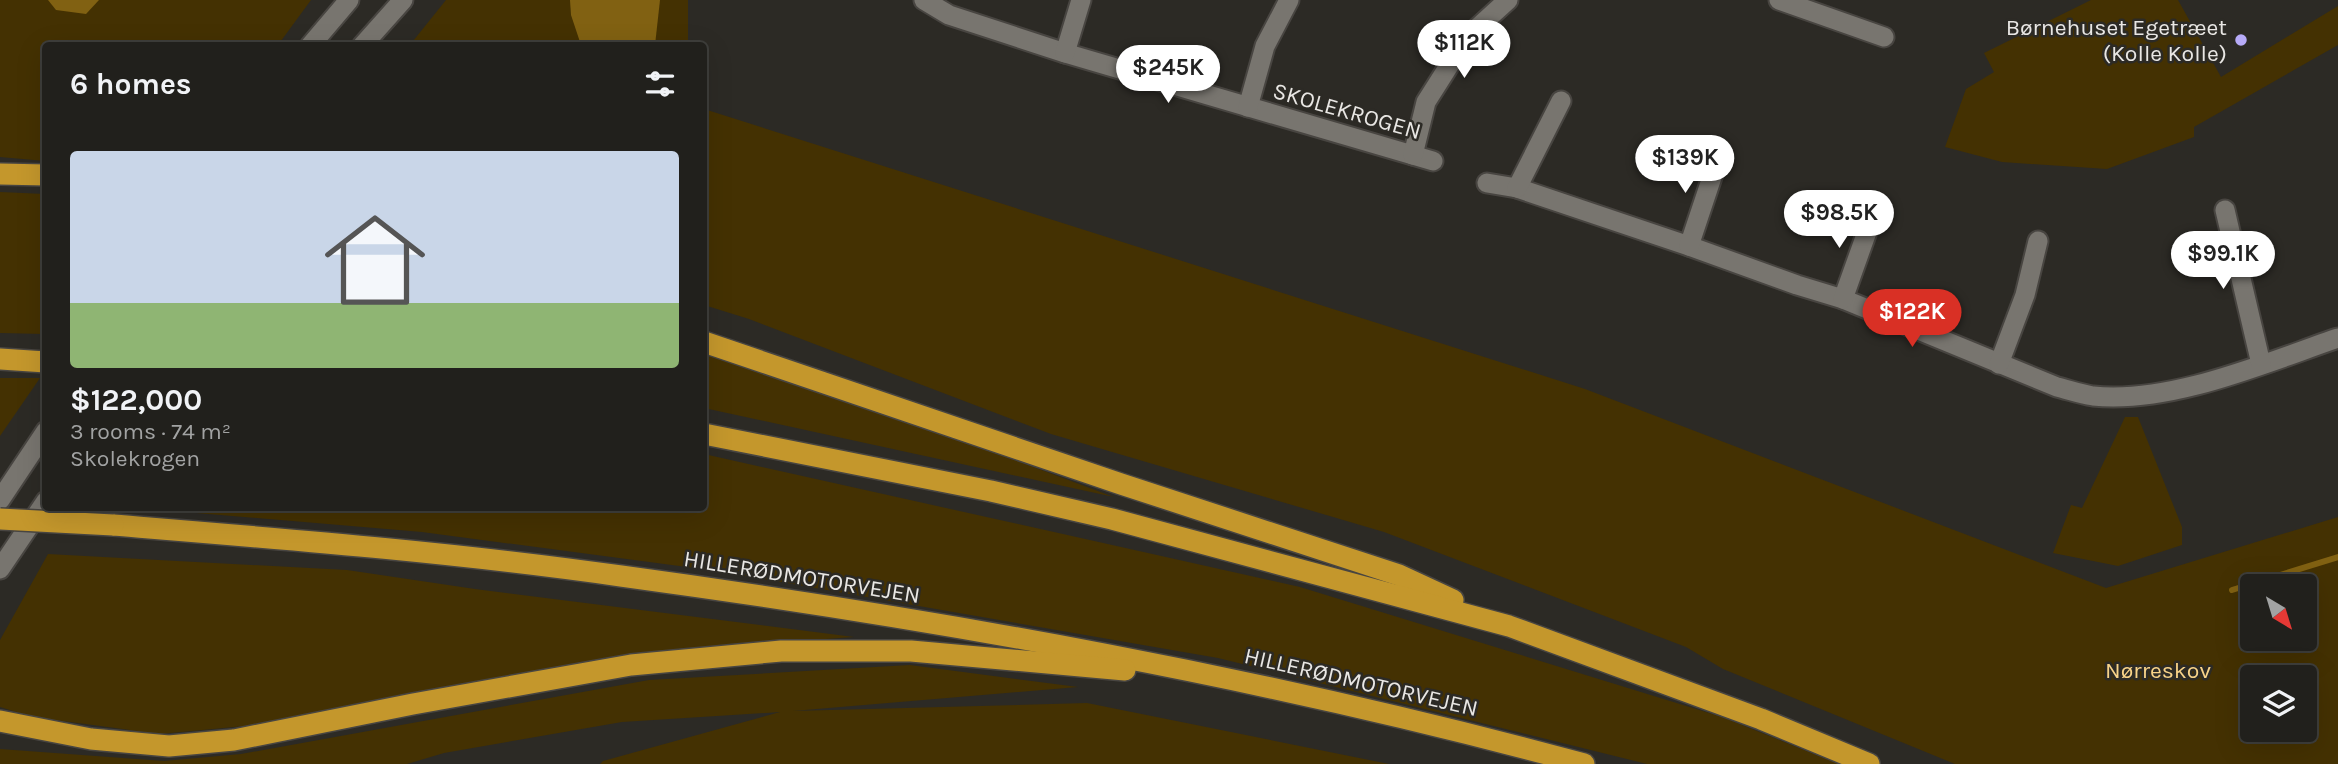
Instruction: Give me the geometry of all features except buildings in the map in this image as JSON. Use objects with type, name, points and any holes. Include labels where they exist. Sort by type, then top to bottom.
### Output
[{"type":"highway","points":[[0,174],[42,175]]},
{"type":"highway","points":[[707,343],[1399,575],[1509,626],[1761,719],[1869,764]]},
{"type":"highway","points":[[0,359],[42,362]]},
{"type":"highway","points":[[707,435],[991,491],[1112,519],[1509,626]]},
{"type":"highway","name":"HILLERØDMOTORVEJEN","points":[[0,519],[113,525],[372,547],[619,575],[955,627],[1229,678],[1473,734],[1584,764]]},
{"type":"highway","points":[[0,721],[91,739],[169,746],[233,740],[631,665],[781,651],[911,651],[1229,678]]},
{"type":"street","points":[[313,42],[349,0]]},
{"type":"street","points":[[366,42],[403,0]]},
{"type":"street","name":"SKOLEKROGEN","points":[[924,0],[950,15],[1065,53],[1433,162]]},
{"type":"street","points":[[1065,53],[1081,0]]},
{"type":"street","name":"SKOLEKROGEN","points":[[1248,107],[1265,46],[1289,0]]},
{"type":"street","points":[[1413,155],[1426,102],[1475,30],[1508,0]]},
{"type":"street","points":[[1779,0],[1884,37]]},
{"type":"street","points":[[1517,188],[1560,101]]},
{"type":"street","points":[[1689,246],[1719,156]]},
{"type":"street","points":[[1487,183],[1517,188],[1843,299],[2057,387],[2093,396],[2133,396],[2191,387],[2338,338]]},
{"type":"street","points":[[2225,210],[2261,364]]},
{"type":"street","points":[[1843,299],[1873,215]]},
{"type":"street","points":[[1999,363],[2025,295],[2038,241]]},
{"type":"street","points":[[0,499],[42,437]]},
{"type":"street","points":[[0,569],[42,505]]},
{"type":"green space","points":[[0,0],[311,0],[280,42],[42,42],[42,161],[0,157]]},
{"type":"green space","points":[[446,0],[688,0],[688,42],[412,42]]},
{"type":"green space","points":[[2091,0],[2178,0],[2221,77],[2338,6],[2338,45],[2194,127],[2194,137],[2107,169],[2002,162],[1945,147],[1966,89],[1994,72],[1984,53]]},
{"type":"green space","name":"Nørreskov","points":[[707,110],[1585,389],[2106,588],[2338,517],[2338,764],[1955,764],[1723,669],[1686,647],[1384,532],[1051,434],[749,319],[707,306]]},
{"type":"green space","points":[[0,192],[42,194],[42,334],[0,333]]},
{"type":"green space","points":[[707,345],[1114,497],[707,409]]},
{"type":"green space","points":[[0,378],[40,378],[0,436]]},
{"type":"green space","points":[[2125,417],[2138,417],[2182,527],[2182,545],[2118,566],[2053,553],[2071,505],[2082,508]]},
{"type":"green space","points":[[707,455],[1300,587],[1722,717],[1839,764],[1647,764],[1218,658],[717,571],[422,532],[173,511],[707,511]]},
{"type":"green space","points":[[48,554],[347,570],[854,637],[710,647],[487,680],[245,726],[160,734],[33,717],[0,707],[0,640]]},
{"type":"green space","points":[[910,665],[1078,687],[793,711],[1087,703],[1389,764],[600,764],[780,712],[622,722],[444,753],[407,764],[0,764],[0,749],[164,761],[241,754],[649,680]]},
{"type":"shaded area","points":[[48,0],[99,0],[86,14],[56,10]]},
{"type":"shaded area","points":[[570,0],[660,0],[655,42],[580,42],[571,15]]},
{"type":"waterway","points":[[2232,590],[2338,557]]},
{"type":"place","name":"Børnehuset Egetræet (Kolle Kolle)","points":[[2241,40]]}]
